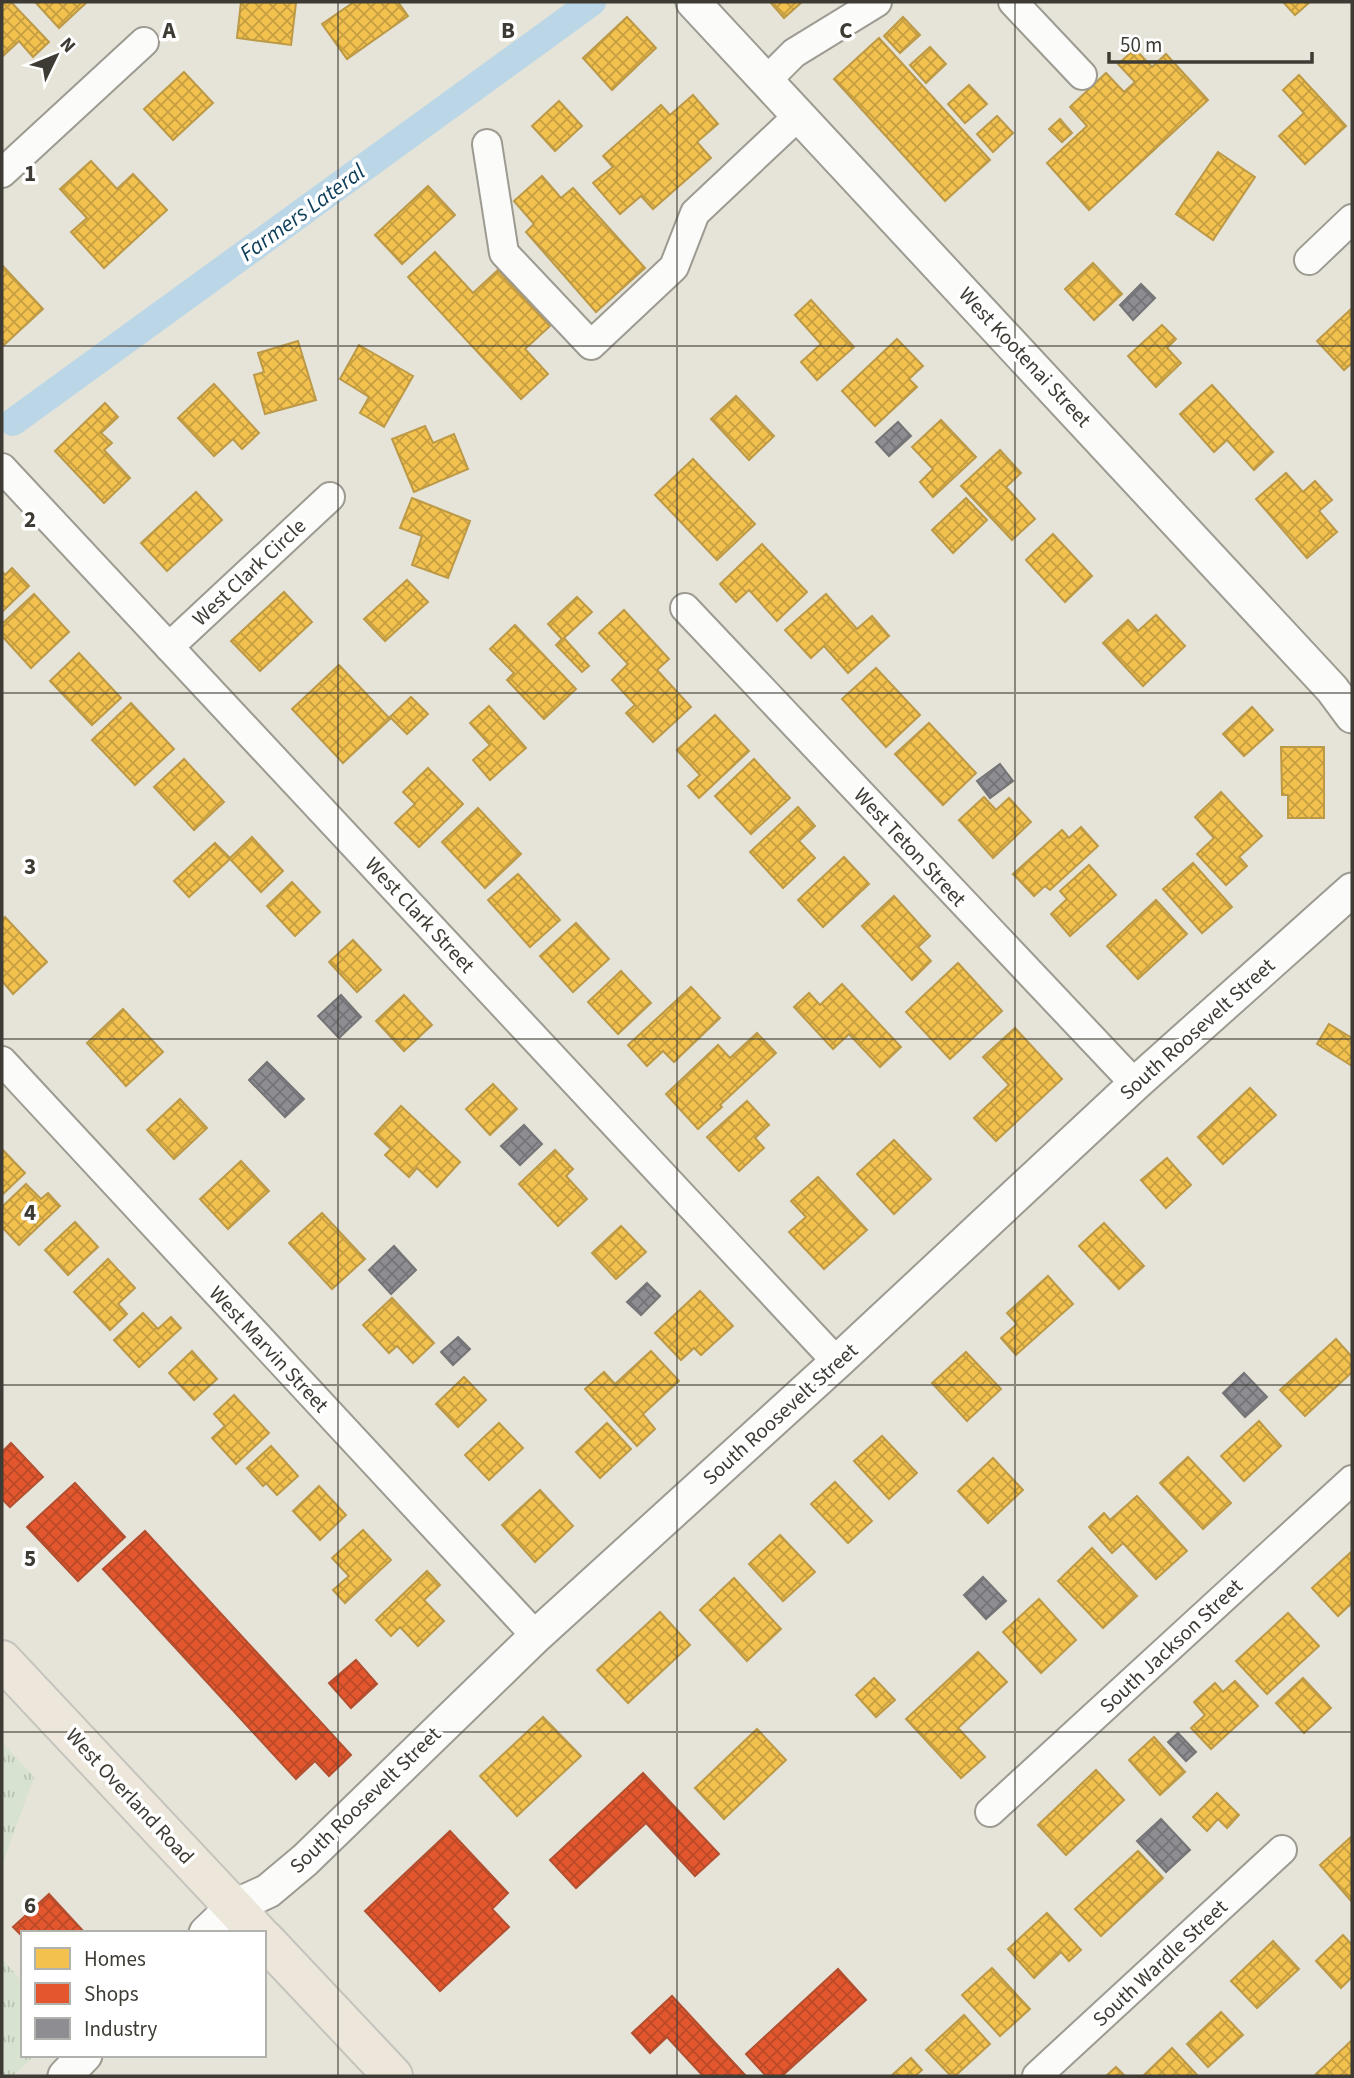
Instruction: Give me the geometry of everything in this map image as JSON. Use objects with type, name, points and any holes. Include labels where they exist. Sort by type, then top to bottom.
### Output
[{"type":"main road","name":"West Overland Road","points":[[2,1660],[246,1920]]},
{"type":"main road","points":[[266,1941],[393,2076]]},
{"type":"street","name":"West Kootenai Street","points":[[693,2],[1323,678],[1352,716]]},
{"type":"street","points":[[766,80],[794,53],[877,2]]},
{"type":"street","points":[[1013,2],[1082,75]]},
{"type":"street","points":[[2,173],[144,42]]},
{"type":"street","points":[[487,144],[504,253],[591,345],[674,267],[695,213],[799,115]]},
{"type":"street","points":[[1309,260],[1352,219]]},
{"type":"street","name":"West Clark Street","points":[[3,472],[837,1362]]},
{"type":"street","name":"West Clark Circle","points":[[169,647],[330,498]]},
{"type":"street","name":"West Teton Street","points":[[685,608],[1135,1084]]},
{"type":"street","name":"South Roosevelt Street","points":[[212,1931],[246,1920],[268,1891],[305,1860],[536,1636],[837,1362],[1135,1084],[1352,890]]},
{"type":"street","name":"West Marvin Street","points":[[2,1061],[536,1636]]},
{"type":"street","name":"South Jackson Street","points":[[990,1812],[1352,1480]]},
{"type":"street","name":"South Wardle Street","points":[[1037,2076],[1282,1850]]},
{"type":"street","points":[[65,2076],[83,2057]]},
{"type":"green space","points":[[2,1742],[34,1777],[2,1866]]},
{"type":"green space","points":[[2,1959],[21,1980],[21,2057],[33,2057],[13,2076],[2,2076]]},
{"type":"building: Homes","points":[[2,2],[11,2],[49,42],[33,57],[19,41],[2,57]]},
{"type":"building: Homes","points":[[35,2],[87,2],[59,28]]},
{"type":"building: Homes","points":[[241,2],[296,3],[291,45],[237,38]]},
{"type":"building: Homes","points":[[354,2],[398,2],[408,16],[347,59],[322,24]]},
{"type":"building: Homes","points":[[770,2],[802,2],[784,18]]},
{"type":"building: Homes","points":[[1283,2],[1310,2],[1295,15]]},
{"type":"building: Homes","points":[[627,17],[656,48],[612,90],[583,58]]},
{"type":"building: Homes","points":[[903,17],[920,35],[900,53],[884,36]]},
{"type":"building: Homes","points":[[879,38],[990,160],[945,201],[834,79]]},
{"type":"building: Homes","points":[[930,47],[946,64],[926,83],[910,65]]},
{"type":"building: Homes","points":[[1135,49],[1152,67],[1166,54],[1208,100],[1089,210],[1047,163],[1087,126],[1070,107],[1106,73],[1124,92],[1135,82],[1118,64]]},
{"type":"building: Homes","points":[[184,72],[213,103],[173,140],[144,109]]},
{"type":"building: Homes","points":[[1299,75],[1346,126],[1305,164],[1279,136],[1304,113],[1283,90]]},
{"type":"building: Homes","points":[[969,85],[987,104],[965,123],[948,104]]},
{"type":"building: Homes","points":[[693,95],[718,124],[697,142],[711,158],[653,209],[641,196],[620,214],[593,183],[613,167],[603,156],[661,105],[670,115]]},
{"type":"building: Homes","points":[[559,101],[582,126],[555,151],[532,126]]},
{"type":"building: Homes","points":[[997,116],[1013,133],[993,152],[977,134]]},
{"type":"building: Homes","points":[[1060,119],[1072,133],[1062,142],[1049,129]]},
{"type":"building: Homes","points":[[1218,152],[1255,177],[1213,240],[1176,214]]},
{"type":"building: Homes","points":[[91,161],[117,189],[133,174],[167,210],[104,268],[71,232],[87,218],[60,189]]},
{"type":"building: Homes","points":[[542,176],[561,198],[573,188],[645,268],[596,312],[526,232],[534,224],[514,201]]},
{"type":"building: Homes","points":[[428,186],[455,215],[402,264],[375,235]]},
{"type":"building: Homes","points":[[435,252],[473,293],[498,270],[550,326],[525,349],[548,374],[521,399],[408,277]]},
{"type":"building: Homes","points":[[1093,263],[1122,294],[1094,320],[1065,289]]},
{"type":"building: Homes","points":[[2,265],[43,309],[4,345],[2,342]]},
{"type":"building: Homes","points":[[811,300],[854,347],[817,380],[801,362],[821,344],[795,315]]},
{"type":"building: Homes","points":[[1352,308],[1352,363],[1344,370],[1317,341]]},
{"type":"building: Homes","points":[[1162,325],[1176,339],[1167,348],[1181,363],[1156,387],[1128,356]]},
{"type":"building: Homes","points":[[897,339],[923,366],[909,379],[917,387],[875,426],[842,391]]},
{"type":"building: Homes","points":[[298,341],[316,400],[265,414],[254,375],[264,372],[258,353]]},
{"type":"building: Homes","points":[[359,345],[413,376],[384,427],[360,413],[369,397],[340,379]]},
{"type":"building: Homes","points":[[214,384],[259,433],[242,449],[233,439],[214,456],[178,418]]},
{"type":"building: Homes","points":[[1212,385],[1273,452],[1254,470],[1227,440],[1214,452],[1180,414]]},
{"type":"building: Homes","points":[[736,396],[774,436],[749,460],[711,419]]},
{"type":"building: Homes","points":[[105,403],[118,417],[101,433],[112,443],[104,450],[130,478],[104,503],[55,451]]},
{"type":"building: Homes","points":[[941,420],[976,457],[933,497],[920,482],[933,469],[912,447]]},
{"type":"building: Homes","points":[[425,426],[433,443],[454,434],[468,469],[414,492],[392,439]]},
{"type":"building: Homes","points":[[1000,450],[1021,473],[1006,487],[1035,519],[1012,540],[961,486]]},
{"type":"building: Homes","points":[[693,459],[755,524],[717,560],[655,495]]},
{"type":"building: Homes","points":[[1286,473],[1303,492],[1315,481],[1332,500],[1319,511],[1337,532],[1307,558],[1256,499]]},
{"type":"building: Homes","points":[[196,492],[222,520],[167,571],[141,543]]},
{"type":"building: Homes","points":[[412,498],[470,521],[448,578],[412,565],[422,536],[400,528]]},
{"type":"building: Homes","points":[[966,498],[987,520],[953,553],[932,530]]},
{"type":"building: Homes","points":[[1053,534],[1092,576],[1065,602],[1026,560]]},
{"type":"building: Homes","points":[[762,544],[807,592],[777,621],[749,590],[736,602],[720,584]]},
{"type":"building: Homes","points":[[12,568],[29,586],[2,612],[2,571],[5,575]]},
{"type":"building: Homes","points":[[407,580],[428,602],[385,641],[364,619]]},
{"type":"building: Homes","points":[[284,592],[312,622],[260,671],[231,641]]},
{"type":"building: Homes","points":[[34,594],[69,632],[31,668],[2,636],[2,624]]},
{"type":"building: Homes","points":[[826,594],[857,629],[872,616],[889,636],[848,673],[824,646],[811,658],[785,630]]},
{"type":"building: Homes","points":[[577,597],[592,612],[564,638],[589,666],[582,672],[556,645],[562,639],[548,624]]},
{"type":"building: Homes","points":[[624,610],[669,659],[657,670],[691,707],[653,742],[626,713],[635,705],[612,680],[628,664],[599,633]]},
{"type":"building: Homes","points":[[1156,615],[1185,646],[1143,686],[1103,643],[1128,620],[1138,631]]},
{"type":"building: Homes","points":[[515,625],[576,689],[544,719],[507,680],[514,673],[490,649]]},
{"type":"building: Homes","points":[[79,653],[121,698],[92,725],[50,681]]},
{"type":"building: Homes","points":[[339,665],[390,719],[343,763],[292,709]]},
{"type":"building: Homes","points":[[876,668],[920,715],[886,747],[842,699]]},
{"type":"building: Homes","points":[[411,697],[428,714],[407,734],[390,717]]},
{"type":"building: Homes","points":[[131,703],[174,749],[135,785],[92,740]]},
{"type":"building: Homes","points":[[489,706],[526,748],[490,780],[473,760],[490,745],[470,723]]},
{"type":"building: Homes","points":[[1252,707],[1273,730],[1244,756],[1223,734]]},
{"type":"building: Homes","points":[[715,715],[749,751],[699,798],[688,786],[700,775],[677,750]]},
{"type":"building: Homes","points":[[929,723],[976,773],[943,805],[895,754]]},
{"type":"building: Homes","points":[[1281,747],[1324,747],[1324,818],[1288,818],[1288,795],[1282,795]]},
{"type":"building: Homes","points":[[184,759],[224,802],[194,830],[154,787]]},
{"type":"building: Homes","points":[[754,759],[790,798],[751,834],[715,796]]},
{"type":"building: Homes","points":[[428,768],[463,804],[419,847],[395,823],[415,804],[403,792]]},
{"type":"building: Homes","points":[[1221,792],[1262,836],[1239,857],[1247,866],[1226,885],[1197,854],[1214,838],[1195,817]]},
{"type":"building: Homes","points":[[984,797],[996,810],[1009,798],[1031,822],[993,858],[959,820]]},
{"type":"building: Homes","points":[[798,807],[815,826],[799,841],[815,858],[783,888],[750,852]]},
{"type":"building: Homes","points":[[478,808],[521,854],[485,888],[442,842]]},
{"type":"building: Homes","points":[[1081,827],[1098,846],[1050,890],[1045,886],[1034,896],[1013,874],[1062,830],[1069,838]]},
{"type":"building: Homes","points":[[252,837],[283,871],[261,892],[230,859],[189,897],[174,881],[215,843],[230,858]]},
{"type":"building: Homes","points":[[844,857],[869,884],[823,927],[798,900]]},
{"type":"building: Homes","points":[[1193,863],[1232,907],[1202,933],[1163,889]]},
{"type":"building: Homes","points":[[1089,865],[1116,895],[1070,936],[1051,914],[1067,899],[1060,891]]},
{"type":"building: Homes","points":[[518,874],[560,920],[530,947],[488,900]]},
{"type":"building: Homes","points":[[292,882],[320,912],[295,936],[267,906]]},
{"type":"building: Homes","points":[[894,896],[930,936],[918,947],[931,961],[912,980],[862,926]]},
{"type":"building: Homes","points":[[1156,900],[1187,934],[1138,979],[1107,946]]},
{"type":"building: Homes","points":[[5,917],[47,962],[13,994],[2,981],[2,920]]},
{"type":"building: Homes","points":[[576,923],[609,959],[573,992],[540,956]]},
{"type":"building: Homes","points":[[353,940],[381,970],[357,992],[329,962]]},
{"type":"building: Homes","points":[[958,963],[1002,1011],[950,1059],[906,1012]]},
{"type":"building: Homes","points":[[621,971],[651,1003],[618,1034],[588,1002]]},
{"type":"building: Homes","points":[[842,984],[901,1047],[880,1067],[849,1034],[833,1049],[794,1007],[809,993],[820,1005]]},
{"type":"building: Homes","points":[[691,987],[720,1018],[674,1062],[663,1051],[647,1066],[628,1045]]},
{"type":"building: Homes","points":[[404,995],[432,1025],[404,1051],[376,1021]]},
{"type":"building: Homes","points":[[123,1009],[163,1052],[126,1086],[87,1043]]},
{"type":"building: Homes","points":[[1329,1024],[1352,1038],[1352,1066],[1317,1044]]},
{"type":"building: Homes","points":[[1015,1028],[1062,1079],[996,1141],[974,1118],[1009,1085],[983,1057]]},
{"type":"building: Homes","points":[[757,1033],[776,1053],[698,1129],[666,1094],[718,1045],[730,1058]]},
{"type":"building: Homes","points":[[493,1084],[517,1109],[490,1135],[466,1109]]},
{"type":"building: Homes","points":[[1250,1088],[1276,1115],[1223,1164],[1198,1137]]},
{"type":"building: Homes","points":[[180,1099],[207,1128],[174,1159],[147,1130]]},
{"type":"building: Homes","points":[[747,1101],[769,1125],[755,1138],[764,1148],[739,1171],[707,1137]]},
{"type":"building: Homes","points":[[401,1106],[460,1162],[437,1187],[417,1168],[409,1177],[385,1155],[391,1149],[375,1134]]},
{"type":"building: Homes","points":[[894,1140],[931,1179],[894,1214],[857,1174]]},
{"type":"building: Homes","points":[[2,1149],[25,1173],[3,1194],[2,1193]]},
{"type":"building: Homes","points":[[555,1150],[573,1169],[566,1176],[587,1199],[558,1226],[519,1184]]},
{"type":"building: Homes","points":[[1167,1158],[1191,1185],[1166,1208],[1141,1180]]},
{"type":"building: Homes","points":[[241,1161],[269,1191],[228,1229],[200,1199]]},
{"type":"building: Homes","points":[[818,1177],[867,1230],[824,1269],[789,1232],[806,1217],[791,1201]]},
{"type":"building: Homes","points":[[26,1184],[41,1199],[48,1193],[60,1206],[19,1245],[2,1227],[2,1207]]},
{"type":"building: Homes","points":[[322,1213],[365,1259],[332,1289],[289,1243]]},
{"type":"building: Homes","points":[[75,1222],[98,1247],[68,1275],[45,1250]]},
{"type":"building: Homes","points":[[1104,1223],[1144,1266],[1119,1289],[1079,1246]]},
{"type":"building: Homes","points":[[621,1226],[646,1252],[616,1279],[592,1253]]},
{"type":"building: Homes","points":[[108,1259],[135,1288],[118,1304],[127,1314],[110,1330],[74,1292]]},
{"type":"building: Homes","points":[[1048,1276],[1073,1304],[1016,1355],[1001,1338],[1017,1324],[1007,1313]]},
{"type":"building: Homes","points":[[700,1291],[733,1326],[701,1355],[694,1348],[681,1360],[655,1333]]},
{"type":"building: Homes","points":[[392,1298],[434,1343],[413,1363],[397,1346],[389,1353],[363,1325]]},
{"type":"building: Homes","points":[[143,1313],[158,1329],[171,1317],[181,1328],[139,1367],[114,1340]]},
{"type":"building: Homes","points":[[1336,1339],[1352,1357],[1352,1372],[1305,1416],[1280,1390]]},
{"type":"building: Homes","points":[[192,1351],[217,1379],[194,1400],[169,1373]]},
{"type":"building: Homes","points":[[651,1351],[679,1381],[643,1414],[655,1429],[637,1446],[585,1389],[604,1372],[615,1384]]},
{"type":"building: Homes","points":[[966,1352],[1001,1389],[967,1421],[932,1383]]},
{"type":"building: Homes","points":[[464,1377],[486,1400],[458,1427],[436,1404]]},
{"type":"building: Homes","points":[[234,1395],[269,1433],[236,1464],[212,1438],[225,1426],[214,1414]]},
{"type":"building: Homes","points":[[1259,1421],[1281,1446],[1244,1481],[1221,1456]]},
{"type":"building: Homes","points":[[499,1423],[523,1448],[489,1480],[465,1455]]},
{"type":"building: Homes","points":[[607,1423],[631,1449],[600,1478],[576,1452]]},
{"type":"building: Homes","points":[[882,1436],[917,1473],[889,1499],[854,1461]]},
{"type":"building: Homes","points":[[271,1446],[298,1476],[277,1495],[266,1483],[263,1486],[247,1468]]},
{"type":"building: Homes","points":[[1188,1457],[1231,1503],[1203,1529],[1160,1483]]},
{"type":"building: Homes","points":[[993,1458],[1023,1490],[988,1523],[958,1491]]},
{"type":"building: Homes","points":[[835,1482],[872,1521],[848,1543],[811,1504]]},
{"type":"building: Homes","points":[[319,1486],[346,1515],[320,1540],[293,1511]]},
{"type":"building: Homes","points":[[540,1490],[573,1526],[535,1562],[502,1525]]},
{"type":"building: Homes","points":[[1137,1496],[1187,1551],[1156,1579],[1123,1543],[1112,1553],[1089,1527],[1104,1513],[1110,1520]]},
{"type":"building: Homes","points":[[363,1530],[391,1560],[345,1603],[333,1590],[349,1576],[332,1558]]},
{"type":"building: Homes","points":[[780,1535],[815,1572],[783,1601],[749,1564]]},
{"type":"building: Homes","points":[[1092,1548],[1137,1596],[1103,1628],[1058,1581]]},
{"type":"building: Homes","points":[[1351,1552],[1352,1603],[1338,1616],[1312,1588]]},
{"type":"building: Homes","points":[[427,1571],[440,1585],[424,1600],[444,1621],[418,1646],[400,1627],[391,1636],[376,1620]]},
{"type":"building: Homes","points":[[734,1578],[781,1629],[747,1661],[700,1610]]},
{"type":"building: Homes","points":[[1039,1599],[1076,1640],[1041,1673],[1003,1632]]},
{"type":"building: Homes","points":[[660,1612],[690,1645],[628,1703],[597,1670]]},
{"type":"building: Homes","points":[[1288,1613],[1319,1646],[1267,1694],[1236,1661]]},
{"type":"building: Homes","points":[[978,1652],[1007,1682],[958,1728],[985,1757],[961,1778],[906,1719]]},
{"type":"building: Homes","points":[[874,1678],[895,1700],[876,1717],[856,1695]]},
{"type":"building: Homes","points":[[1303,1678],[1331,1708],[1304,1733],[1276,1703]]},
{"type":"building: Homes","points":[[1235,1681],[1258,1706],[1211,1749],[1191,1728],[1205,1715],[1194,1702],[1215,1683],[1223,1692]]},
{"type":"building: Homes","points":[[543,1717],[581,1756],[517,1816],[480,1776]]},
{"type":"building: Homes","points":[[757,1729],[786,1760],[724,1819],[695,1788]]},
{"type":"building: Homes","points":[[1154,1737],[1185,1772],[1160,1795],[1129,1760]]},
{"type":"building: Homes","points":[[1096,1770],[1124,1800],[1066,1855],[1038,1825]]},
{"type":"building: Homes","points":[[1217,1793],[1239,1815],[1227,1828],[1218,1819],[1207,1831],[1193,1817]]},
{"type":"building: Homes","points":[[1352,1836],[1352,1902],[1320,1865]]},
{"type":"building: Homes","points":[[1138,1851],[1163,1878],[1101,1936],[1075,1909]]},
{"type":"building: Homes","points":[[1047,1913],[1081,1950],[1069,1961],[1061,1952],[1034,1978],[1008,1949]]},
{"type":"building: Homes","points":[[1343,1935],[1352,1945],[1352,1977],[1341,1988],[1316,1961]]},
{"type":"building: Homes","points":[[1273,1941],[1299,1969],[1257,2008],[1231,1981]]},
{"type":"building: Homes","points":[[992,1968],[1030,2009],[1000,2036],[962,1995]]},
{"type":"building: Homes","points":[[1221,2012],[1243,2035],[1208,2067],[1187,2044]]},
{"type":"building: Homes","points":[[964,2015],[990,2044],[955,2076],[951,2076],[926,2050]]},
{"type":"building: Homes","points":[[1352,2040],[1352,2076],[1316,2074]]},
{"type":"building: Homes","points":[[1172,2048],[1198,2076],[1143,2076]]},
{"type":"building: Homes","points":[[911,2058],[922,2070],[915,2076],[891,2076]]},
{"type":"building: Homes","points":[[1116,2067],[1125,2076],[1106,2076]]},
{"type":"building: Shops","points":[[11,1443],[43,1477],[10,1507],[2,1499],[2,1452]]},
{"type":"building: Shops","points":[[75,1483],[125,1537],[78,1581],[27,1527]]},
{"type":"building: Shops","points":[[145,1531],[351,1755],[329,1776],[315,1761],[296,1779],[103,1569]]},
{"type":"building: Shops","points":[[356,1660],[377,1684],[351,1708],[329,1683]]},
{"type":"building: Shops","points":[[643,1773],[719,1854],[695,1876],[646,1823],[576,1888],[550,1860]]},
{"type":"building: Shops","points":[[450,1831],[508,1893],[492,1909],[509,1927],[440,1991],[365,1911]]},
{"type":"building: Shops","points":[[49,1894],[83,1931],[21,1931],[21,1935],[13,1927]]},
{"type":"building: Shops","points":[[838,1969],[866,2000],[782,2076],[766,2076],[746,2054]]},
{"type":"building: Shops","points":[[672,1996],[746,2076],[703,2076],[667,2037],[650,2053],[632,2033]]},
{"type":"building: Industry","points":[[1141,284],[1155,298],[1133,320],[1120,305]]},
{"type":"building: Industry","points":[[898,422],[911,436],[889,456],[876,442]]},
{"type":"building: Industry","points":[[1000,764],[1013,781],[990,798],[977,781]]},
{"type":"building: Industry","points":[[341,995],[361,1017],[339,1038],[318,1016]]},
{"type":"building: Industry","points":[[267,1062],[304,1099],[285,1117],[249,1080]]},
{"type":"building: Industry","points":[[524,1125],[542,1144],[520,1165],[501,1146]]},
{"type":"building: Industry","points":[[394,1246],[416,1270],[391,1294],[369,1270]]},
{"type":"building: Industry","points":[[647,1283],[660,1296],[641,1315],[627,1302]]},
{"type":"building: Industry","points":[[458,1337],[470,1349],[453,1365],[441,1352]]},
{"type":"building: Industry","points":[[1244,1373],[1267,1397],[1245,1417],[1223,1393]]},
{"type":"building: Industry","points":[[983,1577],[1006,1601],[986,1619],[964,1595]]},
{"type":"building: Industry","points":[[1178,1733],[1196,1752],[1186,1761],[1168,1742]]},
{"type":"building: Industry","points":[[1161,1819],[1190,1850],[1166,1872],[1137,1841]]},
{"type":"waterway","name":"Farmers Lateral","points":[[13,422],[592,2]]}]
